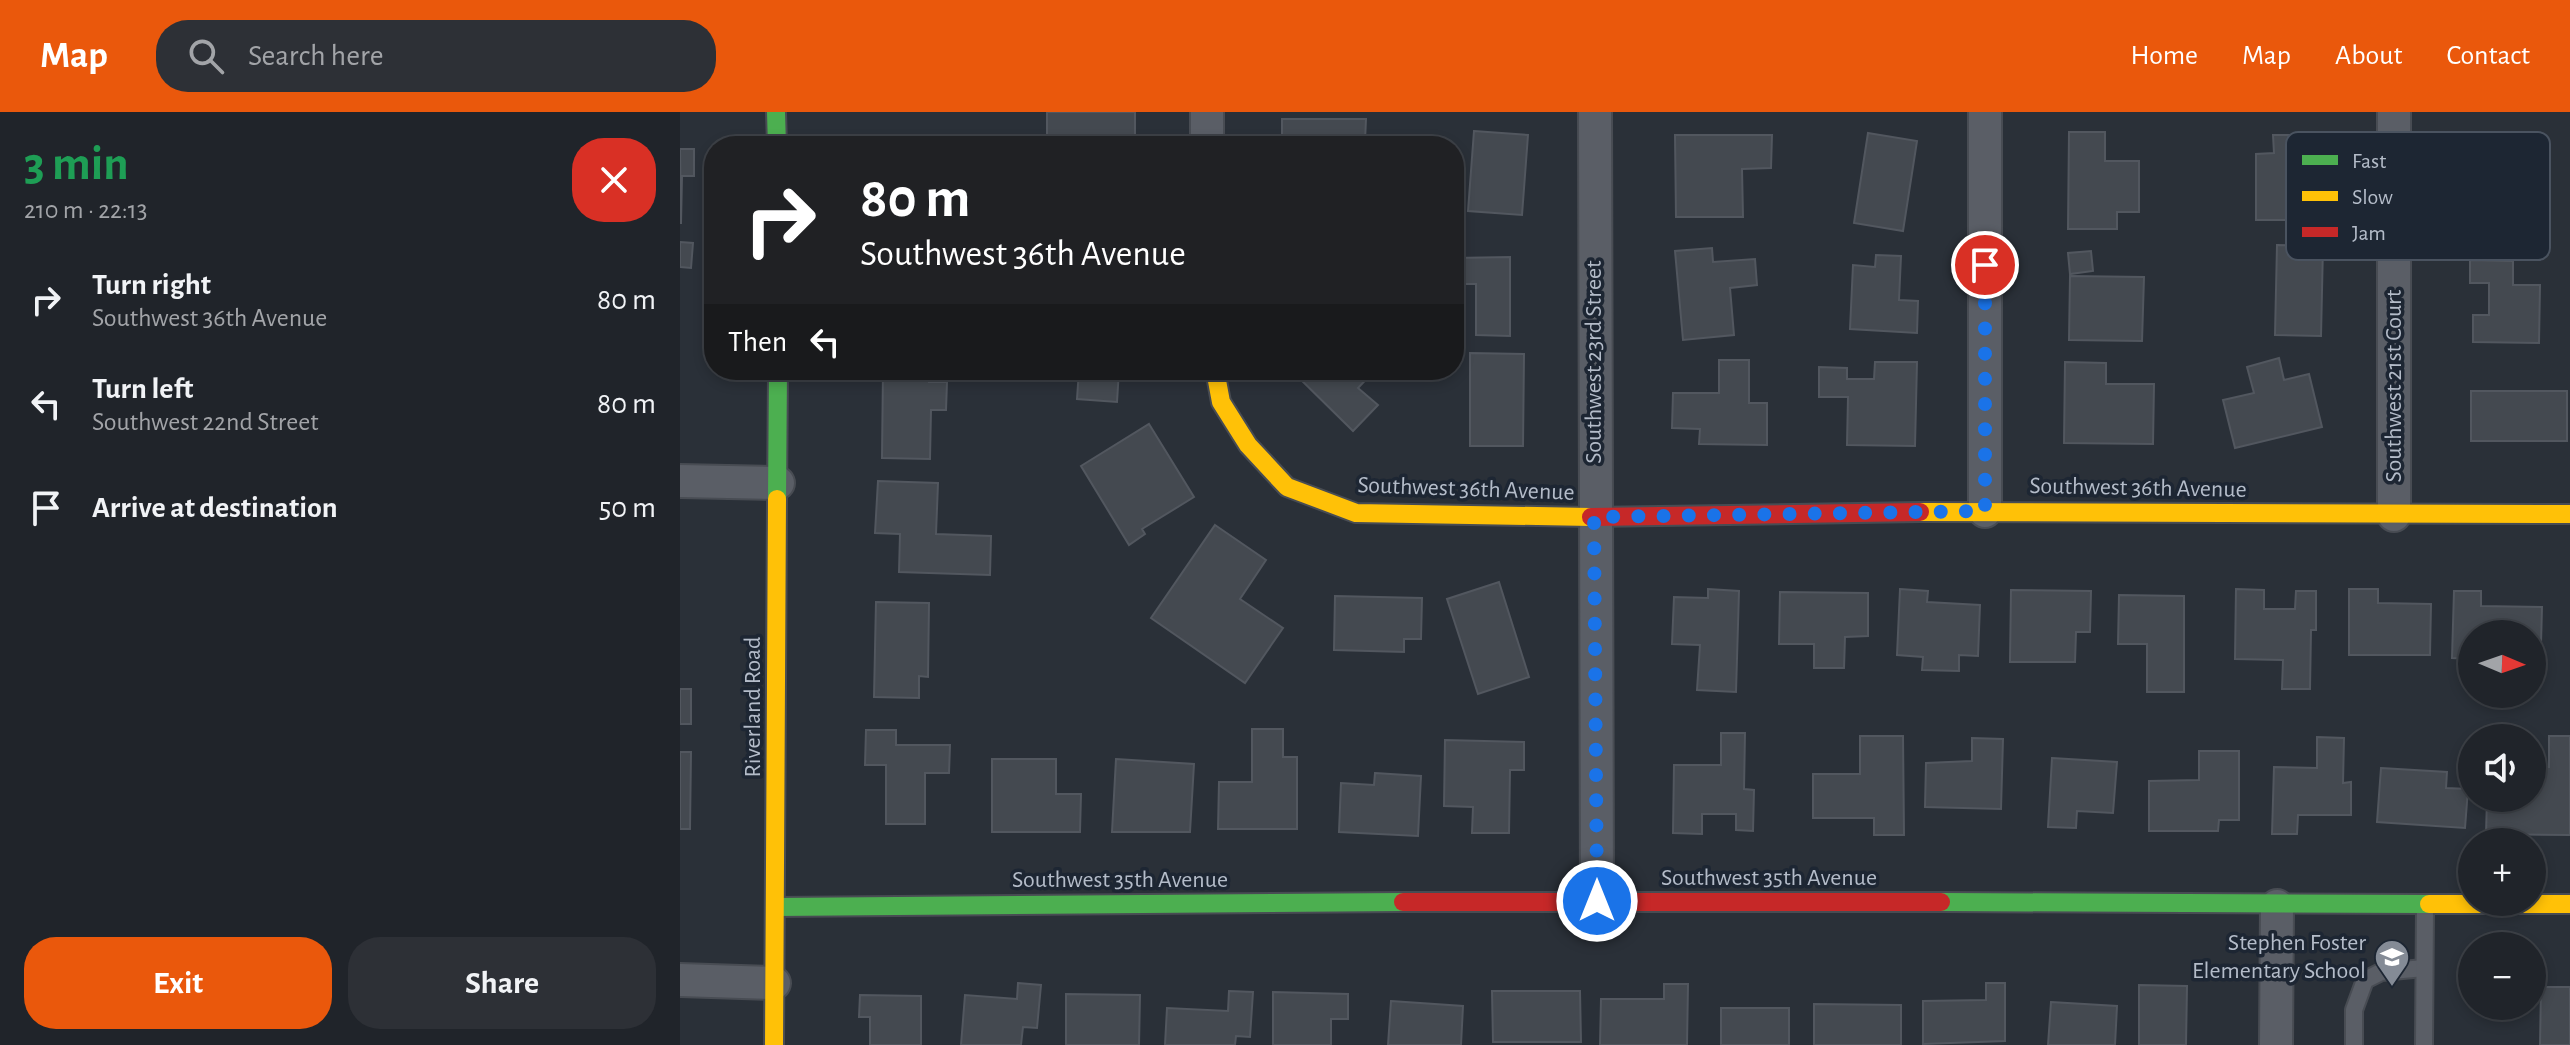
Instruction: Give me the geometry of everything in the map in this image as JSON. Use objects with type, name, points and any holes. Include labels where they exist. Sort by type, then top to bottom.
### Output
[{"type":"street","points":[[776,112],[777,136]]},
{"type":"street","points":[[1207,112],[1207,136]]},
{"type":"street","name":"Southwest 23rd Street","points":[[1595,112],[1597,901]]},
{"type":"street","points":[[1985,112],[1985,511]]},
{"type":"street","name":"Southwest 21st Court","points":[[2394,260],[2394,515]]},
{"type":"street","name":"Riverland Road","points":[[774,1045],[778,380]]},
{"type":"street","name":"Southwest 36th Avenue","points":[[1217,380],[1221,402],[1248,445],[1287,487],[1356,513],[1594,517],[1985,511],[2570,514]]},
{"type":"street","points":[[680,481],[778,483]]},
{"type":"street","name":"Southwest 35th Avenue","points":[[775,907],[1597,901],[2277,906],[2570,904]]},
{"type":"street","points":[[2276,1045],[2277,906]]},
{"type":"street","points":[[680,980],[774,983]]},
{"type":"lane","points":[[2424,1045],[2425,905]]},
{"type":"lane","points":[[2354,1045],[2354,1010],[2365,980],[2381,972],[2424,968]]},
{"type":"building","points":[[1047,112],[1135,112],[1135,136],[1047,136]]},
{"type":"building","points":[[1282,119],[1366,119],[1365,136],[1282,136]]},
{"type":"building","points":[[1474,131],[1528,135],[1522,215],[1468,211]]},
{"type":"building","points":[[2069,132],[2105,132],[2105,161],[2139,161],[2139,212],[2117,212],[2117,229],[2068,229]]},
{"type":"building","points":[[1868,133],[1917,141],[1903,231],[1854,223]]},
{"type":"building","points":[[1675,135],[1772,135],[1771,168],[1742,169],[1743,217],[1676,217]]},
{"type":"building","points":[[2273,135],[2286,135],[2286,220],[2256,220],[2256,154],[2274,153]]},
{"type":"building","points":[[680,149],[694,149],[694,176],[682,176],[681,224]]},
{"type":"building","points":[[680,242],[693,243],[691,268],[680,267]]},
{"type":"building","points":[[2277,245],[2286,245],[2286,260],[2323,260],[2321,336],[2275,335]]},
{"type":"building","points":[[1712,248],[1713,262],[1755,259],[1757,285],[1730,288],[1734,335],[1683,340],[1675,251]]},
{"type":"building","points":[[2091,251],[2093,271],[2070,274],[2068,253]]},
{"type":"building","points":[[1876,255],[1901,256],[1899,300],[1918,301],[1917,333],[1850,329],[1853,265],[1875,267]]},
{"type":"building","points":[[1510,257],[1510,336],[1476,335],[1476,284],[1464,284],[1464,258]]},
{"type":"building","points":[[2470,260],[2513,261],[2513,285],[2540,285],[2539,343],[2473,342],[2473,315],[2489,315],[2489,283],[2470,283]]},
{"type":"building","points":[[2070,276],[2144,277],[2142,341],[2069,340]]},
{"type":"building","points":[[1470,353],[1524,354],[1523,446],[1470,446]]},
{"type":"building","points":[[2279,358],[2284,380],[2309,374],[2322,427],[2235,448],[2223,400],[2254,393],[2247,367]]},
{"type":"building","points":[[1719,360],[1749,360],[1749,403],[1767,403],[1767,445],[1699,444],[1700,429],[1672,428],[1673,393],[1719,393]]},
{"type":"building","points":[[1875,362],[1917,362],[1915,446],[1847,445],[1848,397],[1819,397],[1819,367],[1847,368],[1847,379],[1874,379]]},
{"type":"building","points":[[2065,362],[2106,363],[2106,384],[2154,384],[2153,444],[2064,443]]},
{"type":"building","points":[[883,380],[947,382],[946,410],[931,410],[930,459],[882,458]]},
{"type":"building","points":[[1078,380],[1118,380],[1117,402],[1077,399]]},
{"type":"building","points":[[1301,380],[1366,380],[1358,388],[1378,405],[1353,431]]},
{"type":"building","points":[[2471,391],[2567,391],[2567,441],[2471,441]]},
{"type":"building","points":[[1149,424],[1194,497],[1142,529],[1145,534],[1129,545],[1081,466]]},
{"type":"building","points":[[878,481],[938,483],[936,534],[991,536],[990,575],[899,572],[900,534],[875,533]]},
{"type":"building","points":[[1215,525],[1266,560],[1240,599],[1283,628],[1245,683],[1151,618]]},
{"type":"building","points":[[1499,582],[1529,677],[1478,694],[1447,599]]},
{"type":"building","points":[[1708,589],[1739,591],[1736,692],[1697,690],[1700,645],[1672,644],[1674,597],[1708,598]]},
{"type":"building","points":[[1900,589],[1928,591],[1927,602],[1980,605],[1978,656],[1959,655],[1959,671],[1922,670],[1923,657],[1897,655]]},
{"type":"building","points":[[2236,589],[2264,590],[2264,609],[2295,609],[2296,591],[2316,591],[2316,630],[2311,630],[2310,689],[2282,689],[2283,660],[2235,659]]},
{"type":"building","points":[[2349,589],[2378,589],[2378,603],[2431,604],[2430,655],[2349,655]]},
{"type":"building","points":[[2011,590],[2091,591],[2090,632],[2076,632],[2075,662],[2010,662]]},
{"type":"building","points":[[2454,591],[2481,591],[2481,606],[2542,607],[2542,620],[2458,620],[2458,658],[2452,658]]},
{"type":"building","points":[[1780,592],[1868,593],[1868,636],[1845,637],[1844,668],[1814,668],[1814,644],[1779,644]]},
{"type":"building","points":[[2119,595],[2184,596],[2184,692],[2147,692],[2147,644],[2118,644]]},
{"type":"building","points":[[1335,596],[1422,598],[1421,639],[1404,639],[1404,652],[1334,650]]},
{"type":"building","points":[[876,602],[929,603],[928,677],[919,676],[919,698],[874,697]]},
{"type":"building","points":[[680,689],[691,689],[691,724],[680,724]]},
{"type":"building","points":[[1252,729],[1283,729],[1283,757],[1297,757],[1297,829],[1218,829],[1219,782],[1252,782]]},
{"type":"building","points":[[866,730],[896,730],[896,745],[950,745],[949,773],[925,773],[925,824],[886,824],[886,765],[865,765]]},
{"type":"building","points":[[1721,733],[1745,733],[1744,789],[1754,790],[1753,831],[1736,830],[1736,814],[1702,814],[1702,834],[1673,833],[1674,765],[1721,765]]},
{"type":"building","points":[[1860,736],[1903,736],[1904,835],[1874,835],[1874,818],[1813,818],[1813,774],[1860,774]]},
{"type":"building","points":[[2549,736],[2570,736],[2570,835],[2546,835],[2546,828],[2486,828],[2487,812],[2546,812],[2546,767],[2549,767]]},
{"type":"building","points":[[2317,737],[2344,738],[2343,783],[2351,782],[2351,815],[2298,815],[2297,834],[2272,834],[2274,767],[2317,768]]},
{"type":"building","points":[[1972,738],[2003,739],[2001,809],[1925,807],[1926,763],[1972,761]]},
{"type":"building","points":[[1445,740],[1524,742],[1524,770],[1510,770],[1509,833],[1472,833],[1473,807],[1444,806]]},
{"type":"building","points":[[2199,751],[2239,751],[2239,820],[2219,820],[2218,831],[2149,831],[2149,781],[2199,780]]},
{"type":"building","points":[[680,752],[691,752],[690,829],[680,829]]},
{"type":"building","points":[[2052,758],[2117,762],[2113,813],[2077,811],[2076,828],[2048,827]]},
{"type":"building","points":[[992,759],[1056,759],[1056,794],[1081,794],[1080,832],[992,832]]},
{"type":"building","points":[[1116,759],[1194,764],[1190,832],[1112,832]]},
{"type":"building","points":[[2381,768],[2447,772],[2446,788],[2458,789],[2458,812],[2466,812],[2465,828],[2377,822]]},
{"type":"building","points":[[1375,773],[1421,776],[1418,836],[1339,832],[1341,783],[1374,785]]},
{"type":"building","points":[[1018,983],[1041,985],[1037,1028],[1023,1027],[1021,1045],[961,1045],[965,995],[1017,999]]},
{"type":"building","points":[[1986,983],[2005,983],[2005,1041],[1923,1044],[1923,1001],[1986,1000]]},
{"type":"building","points":[[1664,984],[1688,984],[1687,1045],[1600,1045],[1601,999],[1664,999]]},
{"type":"building","points":[[2139,985],[2187,986],[2186,1045],[2139,1045]]},
{"type":"building","points":[[2546,987],[2570,987],[2570,1045],[2540,1045],[2540,1020],[2546,1020]]},
{"type":"building","points":[[1229,991],[1253,992],[1250,1037],[1236,1036],[1235,1045],[1165,1045],[1167,1008],[1228,1011]]},
{"type":"building","points":[[1492,991],[1580,991],[1581,1042],[1493,1042]]},
{"type":"building","points":[[1273,992],[1348,994],[1348,1019],[1331,1019],[1331,1045],[1273,1045]]},
{"type":"building","points":[[1066,994],[1140,995],[1139,1045],[1066,1045]]},
{"type":"building","points":[[860,995],[921,996],[921,1045],[870,1045],[870,1017],[859,1017]]},
{"type":"building","points":[[1391,1001],[1463,1006],[1461,1045],[1388,1045]]},
{"type":"building","points":[[2051,1002],[2117,1006],[2115,1045],[2048,1045]]},
{"type":"building","points":[[1814,1004],[1901,1005],[1901,1045],[1814,1045]]},
{"type":"building","points":[[1721,1008],[1789,1008],[1789,1045],[1721,1045]]},
{"type":"traffic: fast","points":[[776,112],[777,136]]},
{"type":"traffic: fast","points":[[777,499],[778,380]]},
{"type":"traffic: fast","points":[[775,907],[1403,902]]},
{"type":"traffic: fast","points":[[1941,902],[2429,904]]},
{"type":"traffic: slow","points":[[1217,380],[1221,402],[1248,445],[1287,487],[1356,513],[1591,517]]},
{"type":"traffic: slow","points":[[774,1045],[777,499]]},
{"type":"traffic: slow","points":[[1920,512],[2570,514]]},
{"type":"traffic: slow","points":[[2429,904],[2570,904]]},
{"type":"traffic: jam","points":[[1591,517],[1920,512]]},
{"type":"traffic: jam","points":[[1403,902],[1941,902]]},
{"type":"place","name":"Stephen Foster Elementary School","points":[[2392,988]]},
{"type":"route","points":[[1597,901],[1594,517],[1985,511],[1985,265]]}]
